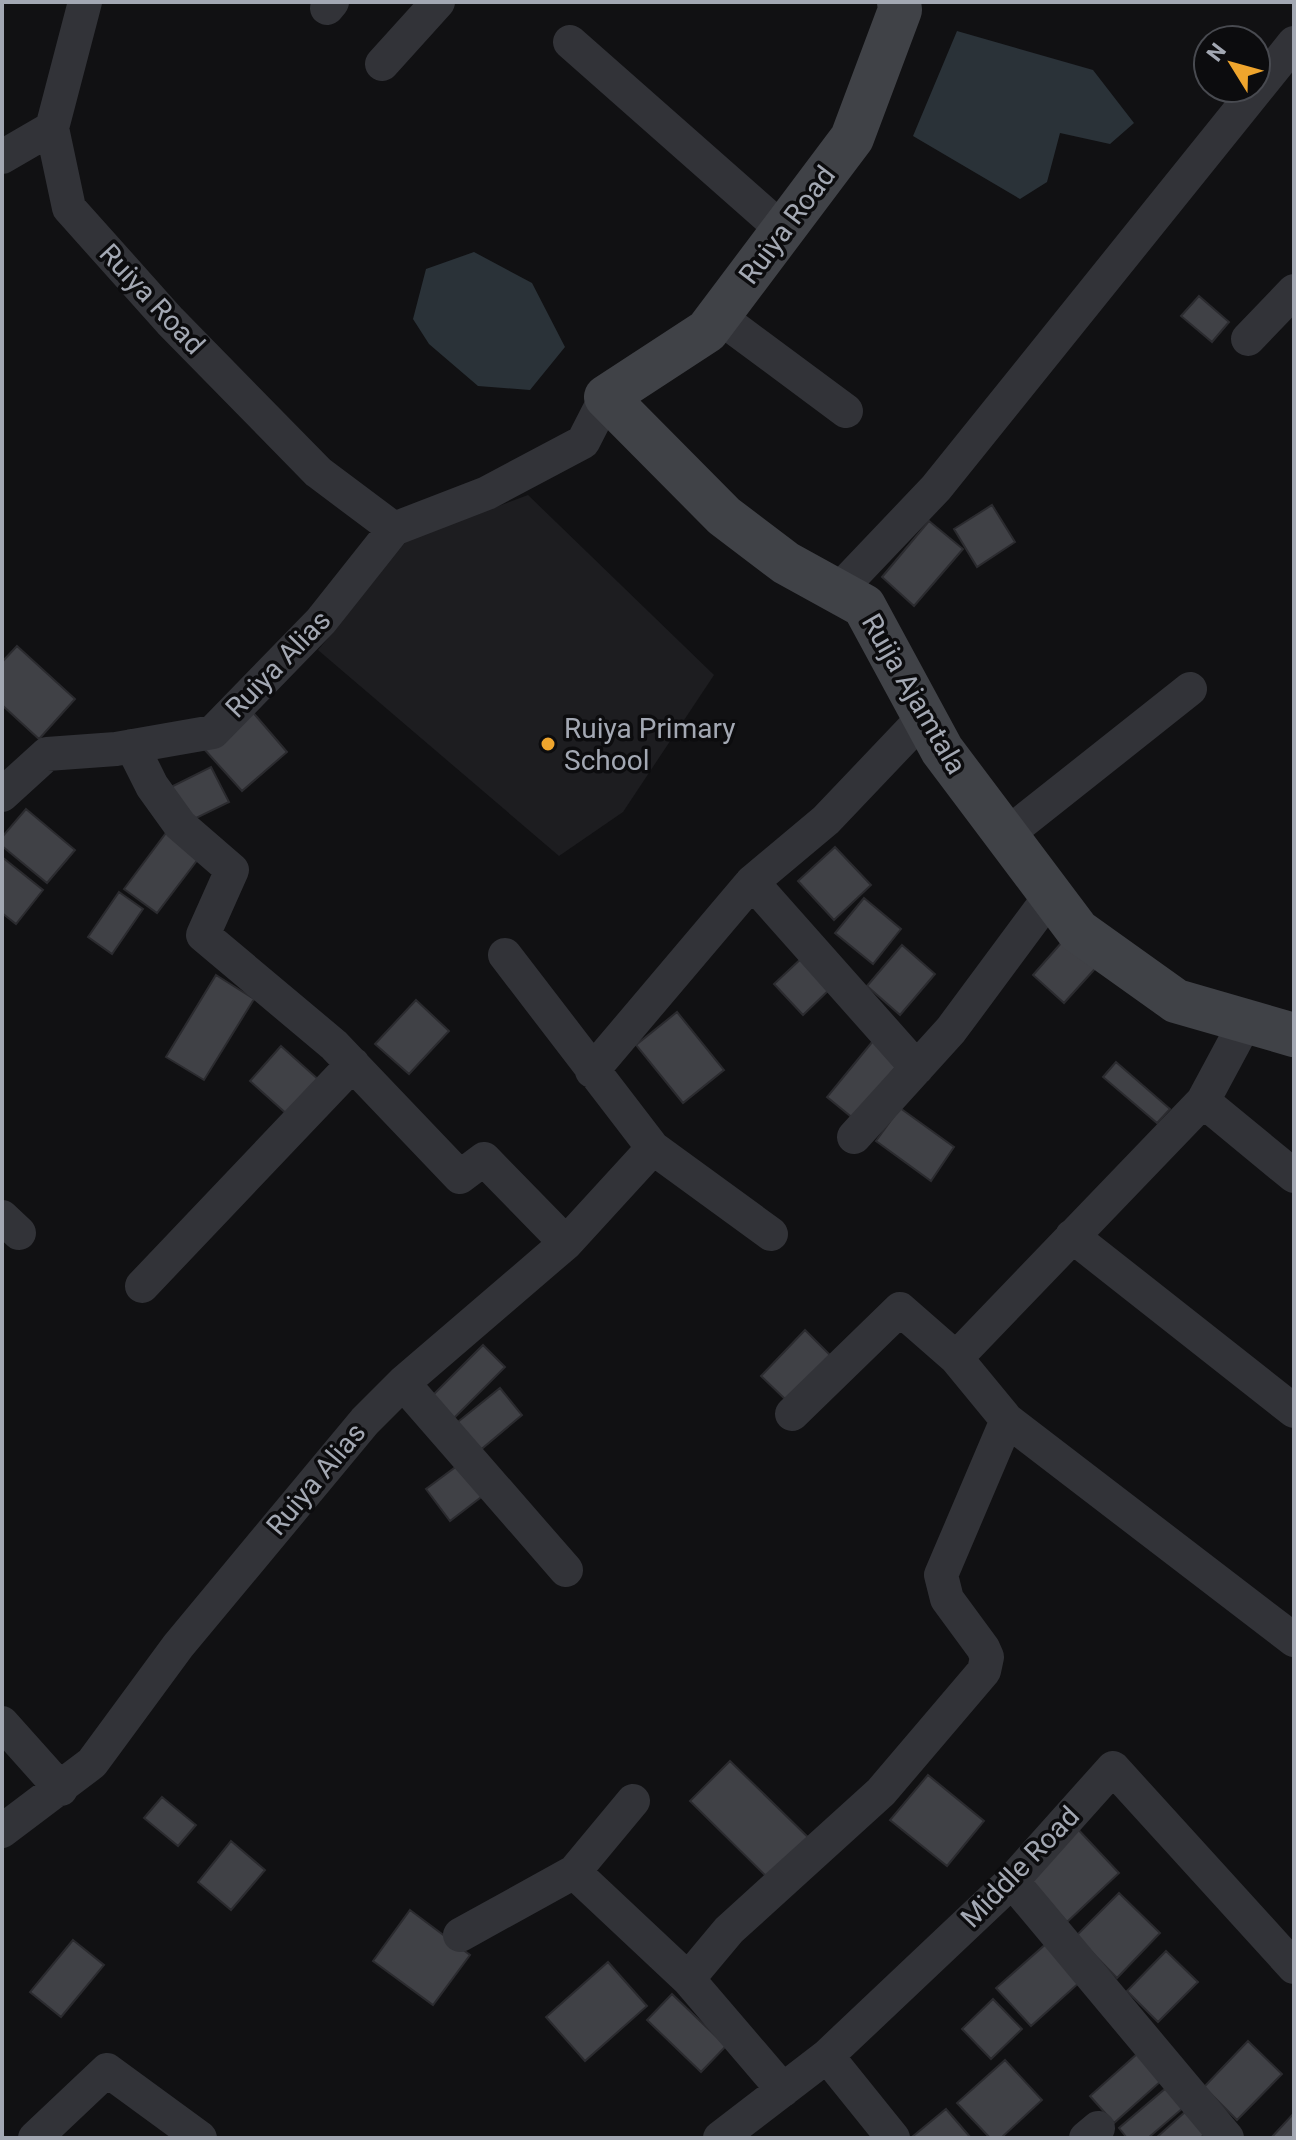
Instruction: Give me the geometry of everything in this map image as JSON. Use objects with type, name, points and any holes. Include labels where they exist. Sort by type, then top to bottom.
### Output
[{"type":"street","name":"Ruiya Road","points":[[85,2],[52,128],[69,208],[170,321],[318,472],[394,529]]},
{"type":"street","points":[[382,64],[438,2]]},
{"type":"street","name":"Ruiya Road","points":[[606,397],[707,331],[852,138],[900,10],[899,2]]},
{"type":"street","points":[[570,42],[783,230]]},
{"type":"street","points":[[838,591],[936,488],[1294,43]]},
{"type":"street","points":[[2,157],[52,128]]},
{"type":"street","points":[[1248,339],[1294,291]]},
{"type":"street","points":[[718,316],[846,411]]},
{"type":"street","points":[[394,529],[487,493],[583,442],[606,397]]},
{"type":"street","name":"Ruija Ajamtala","points":[[606,397],[724,516],[786,563],[864,606],[942,750],[1078,931],[1176,1001],[1294,1035]]},
{"type":"street","name":"Ruiya Alias","points":[[2,795],[47,754],[132,746],[213,732],[321,621],[394,529]]},
{"type":"street","points":[[1006,835],[1190,689]]},
{"type":"street","points":[[592,1071],[752,882],[826,820],[924,717]]},
{"type":"street","points":[[132,746],[152,786],[180,825],[232,870],[203,935],[353,1064],[460,1177],[484,1159],[566,1243]]},
{"type":"street","points":[[752,882],[917,1068]]},
{"type":"street","points":[[854,1137],[951,1030],[1051,895]]},
{"type":"street","points":[[505,955],[653,1148],[771,1234]]},
{"type":"street","points":[[956,1358],[1203,1101],[1246,1021]]},
{"type":"street","points":[[142,1286],[353,1064]]},
{"type":"street","points":[[1203,1101],[1294,1176]]},
{"type":"street","name":"Ruiya Alias","points":[[2,1831],[92,1763],[178,1646],[365,1421],[403,1383],[566,1243],[653,1148]]},
{"type":"street","points":[[1072,1236],[1294,1411]]},
{"type":"street","points":[[792,1414],[900,1309],[956,1358],[1007,1420],[1294,1640]]},
{"type":"street","points":[[403,1383],[566,1570]]},
{"type":"street","points":[[688,1979],[729,1930],[881,1792],[984,1671],[987,1657],[983,1648],[947,1599],[941,1575],[1007,1420]]},
{"type":"street","points":[[2,1723],[61,1789]]},
{"type":"street","name":"Middle Road","points":[[720,2138],[827,2056],[1012,1881],[1113,1768],[1294,1967]]},
{"type":"street","points":[[460,1935],[574,1872],[633,1801]]},
{"type":"street","points":[[574,1872],[688,1979],[783,2090]]},
{"type":"street","points":[[1012,1881],[1227,2138]]},
{"type":"street","points":[[827,2056],[893,2138]]},
{"type":"street","points":[[35,2138],[107,2070],[200,2138]]},
{"type":"shaded area","points":[[957,31],[1093,70],[1134,123],[1110,144],[1060,133],[1047,182],[1020,199],[913,136]]},
{"type":"shaded area","points":[[474,252],[532,283],[565,347],[530,390],[478,386],[429,344],[413,319],[426,269]]},
{"type":"shaded area","name":"Ruiya Primary School","points":[[528,495],[714,675],[623,812],[559,856],[318,650],[407,540]]},
{"type":"building","points":[[1199,296],[1229,322],[1212,342],[1181,316]]},
{"type":"building","points":[[992,505],[1015,542],[977,567],[954,529]]},
{"type":"building","points":[[929,521],[963,549],[914,606],[882,577]]},
{"type":"building","points":[[17,646],[75,699],[39,739],[2,705],[2,662]]},
{"type":"building","points":[[250,709],[287,752],[242,791],[205,750]]},
{"type":"building","points":[[211,767],[229,802],[186,823],[169,788]]},
{"type":"building","points":[[26,809],[75,850],[47,883],[2,846],[2,837]]},
{"type":"building","points":[[172,825],[205,850],[157,913],[124,889]]},
{"type":"building","points":[[835,847],[871,885],[834,920],[798,881]]},
{"type":"building","points":[[2,857],[43,890],[16,924],[2,913]]},
{"type":"building","points":[[119,892],[143,909],[112,954],[88,937]]},
{"type":"building","points":[[864,898],[901,929],[873,964],[835,933]]},
{"type":"building","points":[[1070,933],[1102,961],[1064,1003],[1033,975]]},
{"type":"building","points":[[902,945],[935,974],[900,1015],[867,986]]},
{"type":"building","points":[[804,956],[833,986],[803,1015],[774,984]]},
{"type":"building","points":[[216,975],[254,999],[204,1080],[166,1057]]},
{"type":"building","points":[[416,1000],[449,1031],[409,1074],[375,1044]]},
{"type":"building","points":[[677,1012],[724,1070],[683,1103],[636,1045]]},
{"type":"building","points":[[873,1041],[900,1062],[854,1119],[827,1097]]},
{"type":"building","points":[[281,1046],[320,1081],[289,1116],[250,1081]]},
{"type":"building","points":[[1116,1062],[1170,1109],[1157,1123],[1103,1077]]},
{"type":"building","points":[[900,1108],[954,1147],[931,1181],[876,1141]]},
{"type":"building","points":[[805,1330],[830,1355],[786,1400],[761,1376]]},
{"type":"building","points":[[483,1345],[505,1367],[454,1418],[432,1396]]},
{"type":"building","points":[[500,1388],[522,1415],[478,1452],[454,1425]]},
{"type":"building","points":[[465,1460],[489,1491],[450,1521],[426,1489]]},
{"type":"building","points":[[730,1761],[816,1845],[776,1886],[690,1801]]},
{"type":"building","points":[[928,1775],[984,1821],[947,1866],[890,1820]]},
{"type":"building","points":[[162,1797],[196,1825],[178,1846],[144,1818]]},
{"type":"building","points":[[1073,1824],[1119,1873],[1067,1922],[1021,1873]]},
{"type":"building","points":[[231,1841],[265,1870],[231,1910],[198,1882]]},
{"type":"building","points":[[1119,1893],[1160,1933],[1117,1978],[1076,1936]]},
{"type":"building","points":[[410,1910],[470,1955],[433,2005],[373,1961]]},
{"type":"building","points":[[73,1940],[104,1965],[61,2017],[30,1992]]},
{"type":"building","points":[[1047,1943],[1081,1981],[1031,2026],[996,1988]]},
{"type":"building","points":[[1166,1951],[1198,1982],[1158,2022],[1127,1991]]},
{"type":"building","points":[[608,1962],[647,2006],[585,2061],[546,2017]]},
{"type":"building","points":[[672,1994],[726,2046],[701,2072],[647,2020]]},
{"type":"building","points":[[993,1999],[1022,2029],[991,2059],[962,2029]]},
{"type":"building","points":[[1248,2041],[1282,2074],[1237,2120],[1204,2087]]},
{"type":"building","points":[[1137,2054],[1161,2081],[1114,2123],[1090,2096]]},
{"type":"building","points":[[1005,2060],[1042,2100],[1001,2138],[990,2138],[957,2103]]},
{"type":"building","points":[[1166,2088],[1183,2108],[1148,2138],[1127,2138],[1119,2128]]},
{"type":"building","points":[[946,2109],[971,2138],[912,2138],[912,2137]]},
{"type":"building","points":[[1185,2112],[1205,2134],[1200,2138],[1156,2138]]},
{"type":"building","points":[[1294,2113],[1294,2138],[1271,2138]]},
{"type":"place","name":"Ruiya Primary School","points":[[548,744]]}]
